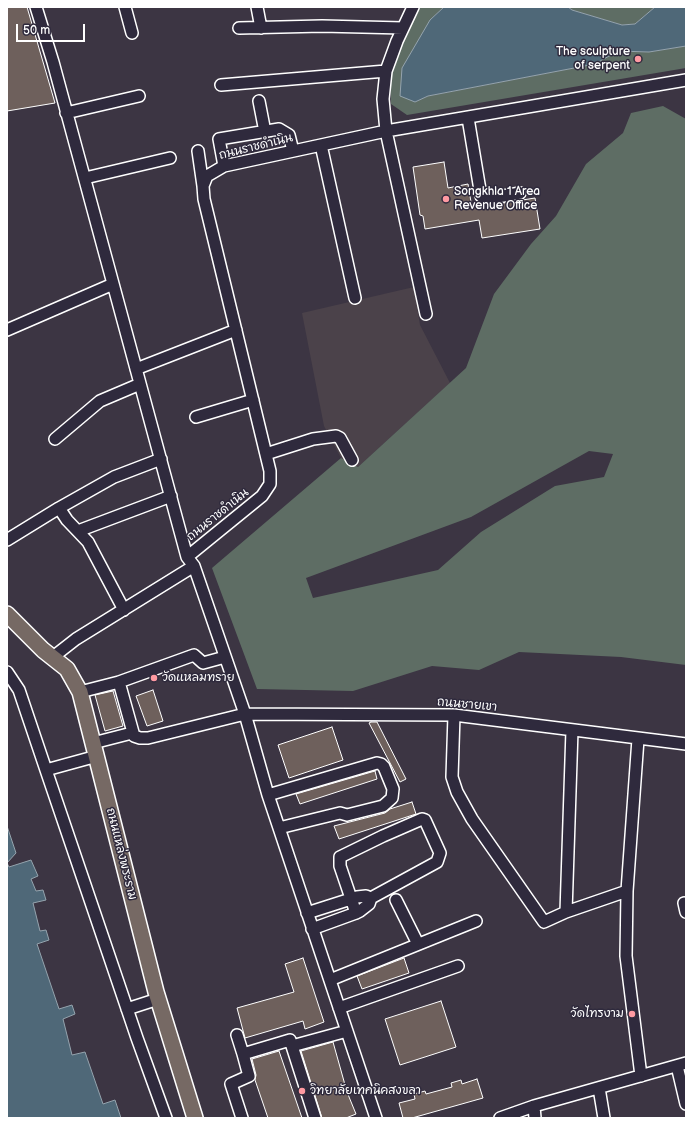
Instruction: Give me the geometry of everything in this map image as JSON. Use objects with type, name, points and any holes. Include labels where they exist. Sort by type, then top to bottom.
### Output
[{"type":"main road","name":"ถนนแหล่งพระราม","points":[[7,614],[37,645],[67,669],[80,692],[158,1000],[195,1118]]},
{"type":"street","points":[[36,7],[53,62],[187,556],[194,566],[245,714],[268,795],[376,1118]]},
{"type":"street","points":[[125,7],[132,33]]},
{"type":"street","points":[[256,7],[261,28]]},
{"type":"street","points":[[413,7],[386,71],[383,98],[386,131],[426,314]]},
{"type":"street","points":[[239,28],[322,26],[403,28]]},
{"type":"street","points":[[221,85],[386,71]]},
{"type":"street","name":"ถนนราชดำเนิน","points":[[187,556],[262,496],[270,484],[270,471],[204,199],[203,186],[207,176],[224,166],[386,131],[686,80]]},
{"type":"street","points":[[66,113],[139,96]]},
{"type":"street","points":[[259,101],[265,132]]},
{"type":"street","points":[[468,118],[481,196],[486,199],[520,193]]},
{"type":"street","points":[[224,166],[219,140],[279,129],[289,135],[293,151]]},
{"type":"street","points":[[321,145],[355,298]]},
{"type":"street","points":[[198,151],[203,186]]},
{"type":"street","points":[[84,178],[170,158]]},
{"type":"street","points":[[7,330],[113,284]]},
{"type":"street","points":[[136,369],[236,330]]},
{"type":"street","points":[[55,439],[100,401],[140,384]]},
{"type":"street","points":[[196,417],[253,400]]},
{"type":"street","points":[[266,454],[313,439],[336,436],[340,438],[352,460]]},
{"type":"street","points":[[7,540],[114,477],[161,460]]},
{"type":"street","points":[[78,531],[171,496]]},
{"type":"street","points":[[59,508],[67,520],[92,549],[124,610]]},
{"type":"street","points":[[53,657],[73,641],[194,566]]},
{"type":"street","points":[[80,692],[119,682],[194,655],[204,663],[225,657]]},
{"type":"street","points":[[7,672],[19,690],[127,1009],[166,1118]]},
{"type":"street","points":[[46,770],[132,732],[119,682]]},
{"type":"street","name":"ถนนชายเขา","points":[[132,732],[137,738],[148,738],[245,714],[454,715],[686,744]]},
{"type":"street","points":[[454,715],[452,778],[472,819],[544,922],[566,912],[627,891]]},
{"type":"street","points":[[566,912],[572,730]]},
{"type":"street","points":[[638,739],[627,891],[626,956],[641,1076]]},
{"type":"street","points":[[268,795],[377,763],[384,767],[393,789],[392,798],[383,806],[347,815],[340,813],[279,828]]},
{"type":"street","points":[[307,913],[350,899],[362,896],[371,898],[437,862],[440,853],[425,820],[422,819],[341,856],[340,866],[350,899],[356,913]]},
{"type":"street","points":[[312,929],[356,913],[369,904],[371,898]]},
{"type":"street","points":[[396,900],[418,944]]},
{"type":"street","points":[[330,980],[476,921]]},
{"type":"street","points":[[339,1008],[458,966]]},
{"type":"street","points":[[127,1009],[158,1000]]},
{"type":"street","points":[[292,1046],[347,1032]]},
{"type":"street","points":[[237,1034],[249,1076],[231,1084],[242,1118]]},
{"type":"street","points":[[243,1054],[290,1040],[315,1118]]},
{"type":"street","points":[[500,1118],[534,1106],[682,1064],[686,1104]]},
{"type":"street","points":[[599,1088],[604,1118]]},
{"type":"street","points":[[534,1106],[535,1118]]},
{"type":"shaded area","points":[[414,287],[420,325],[450,383],[358,467],[341,458],[324,426],[302,313]]},
{"type":"green space","points":[[420,7],[444,7],[430,20],[415,102],[428,96],[595,64],[618,51],[649,52],[686,46],[686,68],[407,115],[391,104],[390,77],[404,37]]},
{"type":"green space","points":[[568,7],[655,7],[635,24],[622,25],[572,10]]},
{"type":"green space","points":[[663,106],[686,119],[686,665],[621,657],[519,652],[479,670],[432,666],[353,691],[257,689],[212,568],[341,458],[358,467],[466,368],[494,294],[531,244],[556,216],[586,164],[623,133],[631,113]],"holes":[[[589,451],[613,454],[604,477],[555,486],[481,532],[438,570],[313,598],[306,578],[471,517]]]},
{"type":"water","points":[[444,7],[568,7],[572,10],[622,25],[635,24],[655,7],[686,7],[686,46],[649,52],[618,51],[595,64],[428,96],[415,102],[400,96],[402,68],[430,20]]},
{"type":"water","points":[[7,826],[16,853],[7,863]]},
{"type":"water","points":[[31,860],[38,876],[31,879],[36,891],[43,890],[46,900],[33,903],[40,931],[46,930],[49,940],[37,944],[59,1009],[72,1005],[75,1014],[63,1019],[72,1055],[85,1052],[103,1104],[115,1100],[121,1118],[7,1118],[7,863],[9,867]]},
{"type":"building","points":[[7,7],[27,7],[55,103],[7,111]]},
{"type":"building","points":[[444,162],[448,188],[468,184],[472,208],[535,198],[540,229],[482,238],[479,220],[425,229],[423,216],[420,215],[413,167]]},
{"type":"building","points":[[153,690],[163,721],[147,726],[136,696]]},
{"type":"building","points":[[113,691],[123,726],[105,731],[95,695]]},
{"type":"building","points":[[377,722],[406,779],[400,782],[369,723]]},
{"type":"building","points":[[332,727],[343,760],[289,778],[278,745]]},
{"type":"building","points":[[375,771],[377,779],[300,804],[296,794]]},
{"type":"building","points":[[412,802],[416,814],[339,839],[334,826],[385,813],[390,809]]},
{"type":"building","points":[[303,958],[324,1022],[305,1029],[303,1021],[245,1038],[237,1008],[294,992],[285,964]]},
{"type":"building","points":[[404,958],[409,973],[362,989],[357,976]]},
{"type":"building","points":[[441,1001],[456,1047],[400,1065],[385,1019]]},
{"type":"building","points":[[333,1042],[347,1092],[356,1114],[346,1118],[322,1118],[301,1051]]},
{"type":"building","points":[[279,1051],[302,1118],[268,1118],[255,1080],[256,1075],[252,1059]]},
{"type":"building","points":[[477,1079],[483,1098],[412,1118],[403,1118],[399,1103],[415,1099],[414,1094],[425,1091],[426,1094],[452,1087],[451,1083],[461,1080],[462,1084]]},
{"type":"place","name":"The sculpture of serpent","points":[[638,59]]},
{"type":"place","name":"Songkhla 1 Area Revenue Office","points":[[446,199]]},
{"type":"place","name":"วัดแหลมทราย","points":[[154,678]]},
{"type":"place","name":"วัดไทรงาม","points":[[632,1014]]},
{"type":"place","name":"วิทยาลัยเทคนิคสงขลา","points":[[302,1091]]}]
